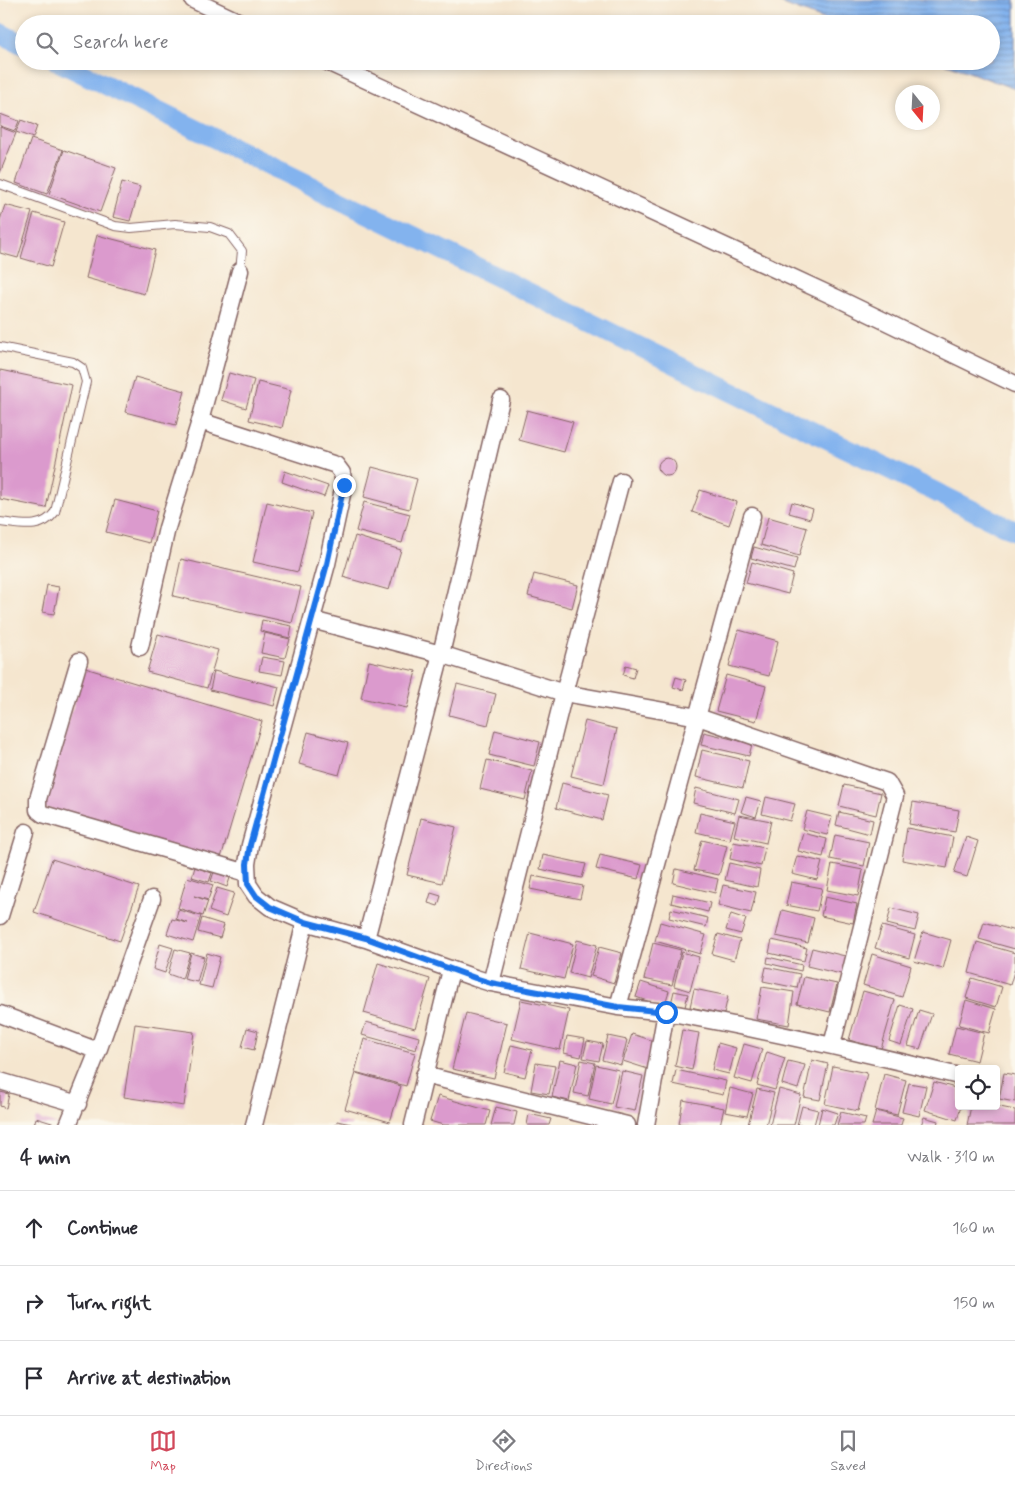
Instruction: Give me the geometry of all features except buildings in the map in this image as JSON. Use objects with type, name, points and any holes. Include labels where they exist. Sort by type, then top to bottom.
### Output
[{"type":"street","points":[[192,0],[224,15]]},
{"type":"street","points":[[344,70],[828,294],[1015,384]]},
{"type":"street","points":[[140,647],[167,528],[200,421],[240,271]]},
{"type":"street","points":[[366,938],[441,654],[501,400]]},
{"type":"street","points":[[200,421],[336,464],[342,473],[344,485],[312,620],[301,654],[250,845],[247,873],[248,884],[256,896],[270,907],[305,922],[366,938],[491,983],[618,1007],[666,1012],[746,1027],[832,1045],[955,1075]]},
{"type":"street","points":[[491,983],[564,693],[621,481]]},
{"type":"street","points":[[618,1007],[752,516]]},
{"type":"street","points":[[312,620],[441,654],[564,693],[698,717],[888,782],[895,796],[832,1045]]},
{"type":"street","points":[[79,661],[38,799],[38,810],[43,814],[247,873]]},
{"type":"street","points":[[0,916],[26,832]]},
{"type":"street","points":[[68,1125],[98,1051],[152,900]]},
{"type":"street","points":[[254,1125],[305,922]]},
{"type":"street","points":[[413,1125],[451,970]]},
{"type":"street","points":[[646,1125],[666,1012]]},
{"type":"street","points":[[0,1014],[98,1051]]},
{"type":"street","points":[[424,1075],[627,1125]]},
{"type":"street","points":[[0,1080],[78,1104]]},
{"type":"lane","points":[[0,184],[115,226],[131,228],[175,224],[210,227],[229,234],[242,251],[240,271]]},
{"type":"lane","points":[[0,347],[73,362],[82,368],[86,382],[55,512],[50,518],[37,525],[0,522]]},
{"type":"water","points":[[772,0],[1015,0],[1015,89],[963,70],[1000,70],[1000,15],[813,15]]},
{"type":"waterway","points":[[0,33],[15,40]]},
{"type":"waterway","points":[[75,70],[1015,531]]},
{"type":"route","points":[[344,485],[327,564],[250,845],[247,864],[248,884],[256,896],[270,907],[305,922],[366,938],[491,983],[618,1007],[666,1012]]}]
